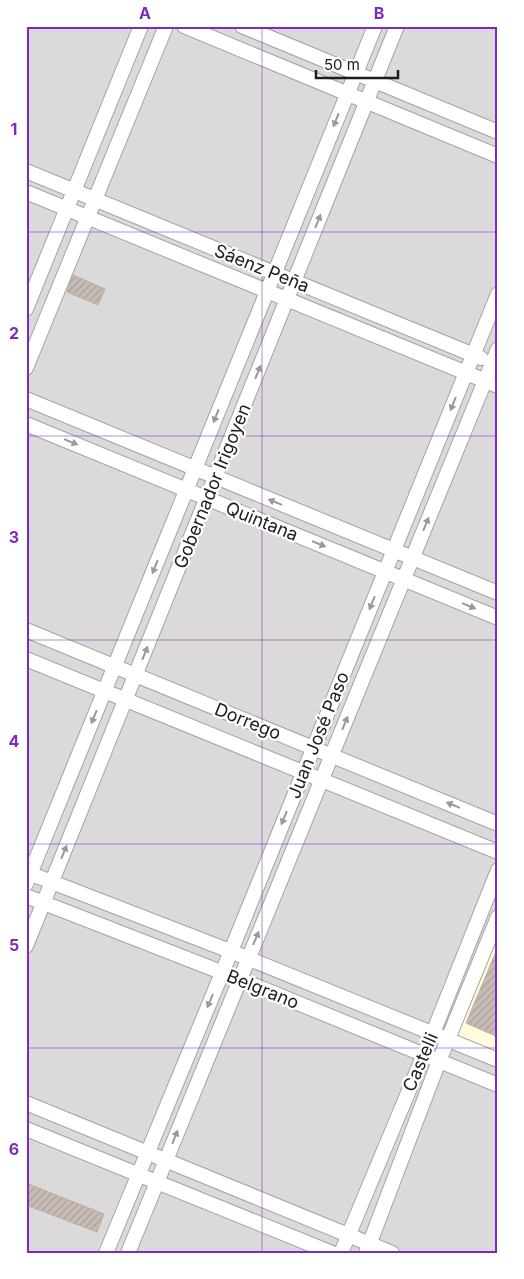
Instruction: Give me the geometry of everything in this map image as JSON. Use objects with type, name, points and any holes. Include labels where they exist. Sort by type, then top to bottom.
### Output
[{"type":"street","points":[[26,310],[141,26]]},
{"type":"street","points":[[26,368],[166,26]]},
{"type":"street","points":[[184,26],[498,156]]},
{"type":"street","points":[[242,26],[498,132]]},
{"type":"street","name":"Gobernador Irigoyen","points":[[28,876],[375,26]]},
{"type":"street","name":"Gobernador Irigoyen","points":[[26,946],[397,26]]},
{"type":"street","name":"Sáenz Peña","points":[[26,171],[495,363]]},
{"type":"street","name":"Sáenz Peña","points":[[26,192],[491,383]]},
{"type":"street","name":"Juan José Paso","points":[[106,1253],[498,294]]},
{"type":"street","name":"Juan José Paso","points":[[128,1253],[238,979],[412,558],[491,383],[498,349]]},
{"type":"street","name":"Quintana","points":[[26,399],[498,593]]},
{"type":"street","name":"Quintana","points":[[26,424],[498,618]]},
{"type":"street","name":"Dorrego","points":[[26,630],[498,824]]},
{"type":"street","name":"Dorrego","points":[[26,659],[498,852]]},
{"type":"street","name":"Castelli","points":[[341,1253],[433,1033],[498,870]]},
{"type":"street","name":"Belgrano","points":[[28,876],[52,883],[230,951],[498,1060]]},
{"type":"street","name":"Belgrano","points":[[26,896],[222,972],[498,1085]]},
{"type":"street","name":"Castelli","points":[[368,1248],[448,1039],[498,917]]},
{"type":"street","points":[[26,1103],[348,1235],[368,1248],[392,1253]]},
{"type":"street","points":[[26,1129],[332,1253]]},
{"type":"shaded area","points":[[26,26],[498,26],[498,1253],[26,1253]]},
{"type":"shaded area","points":[[498,930],[498,1055],[454,1037]]},
{"type":"building","points":[[73,275],[105,289],[98,305],[67,292]]},
{"type":"building","points":[[498,947],[498,1037],[466,1023]]},
{"type":"building","points":[[26,1183],[104,1214],[97,1232],[26,1205]]}]
